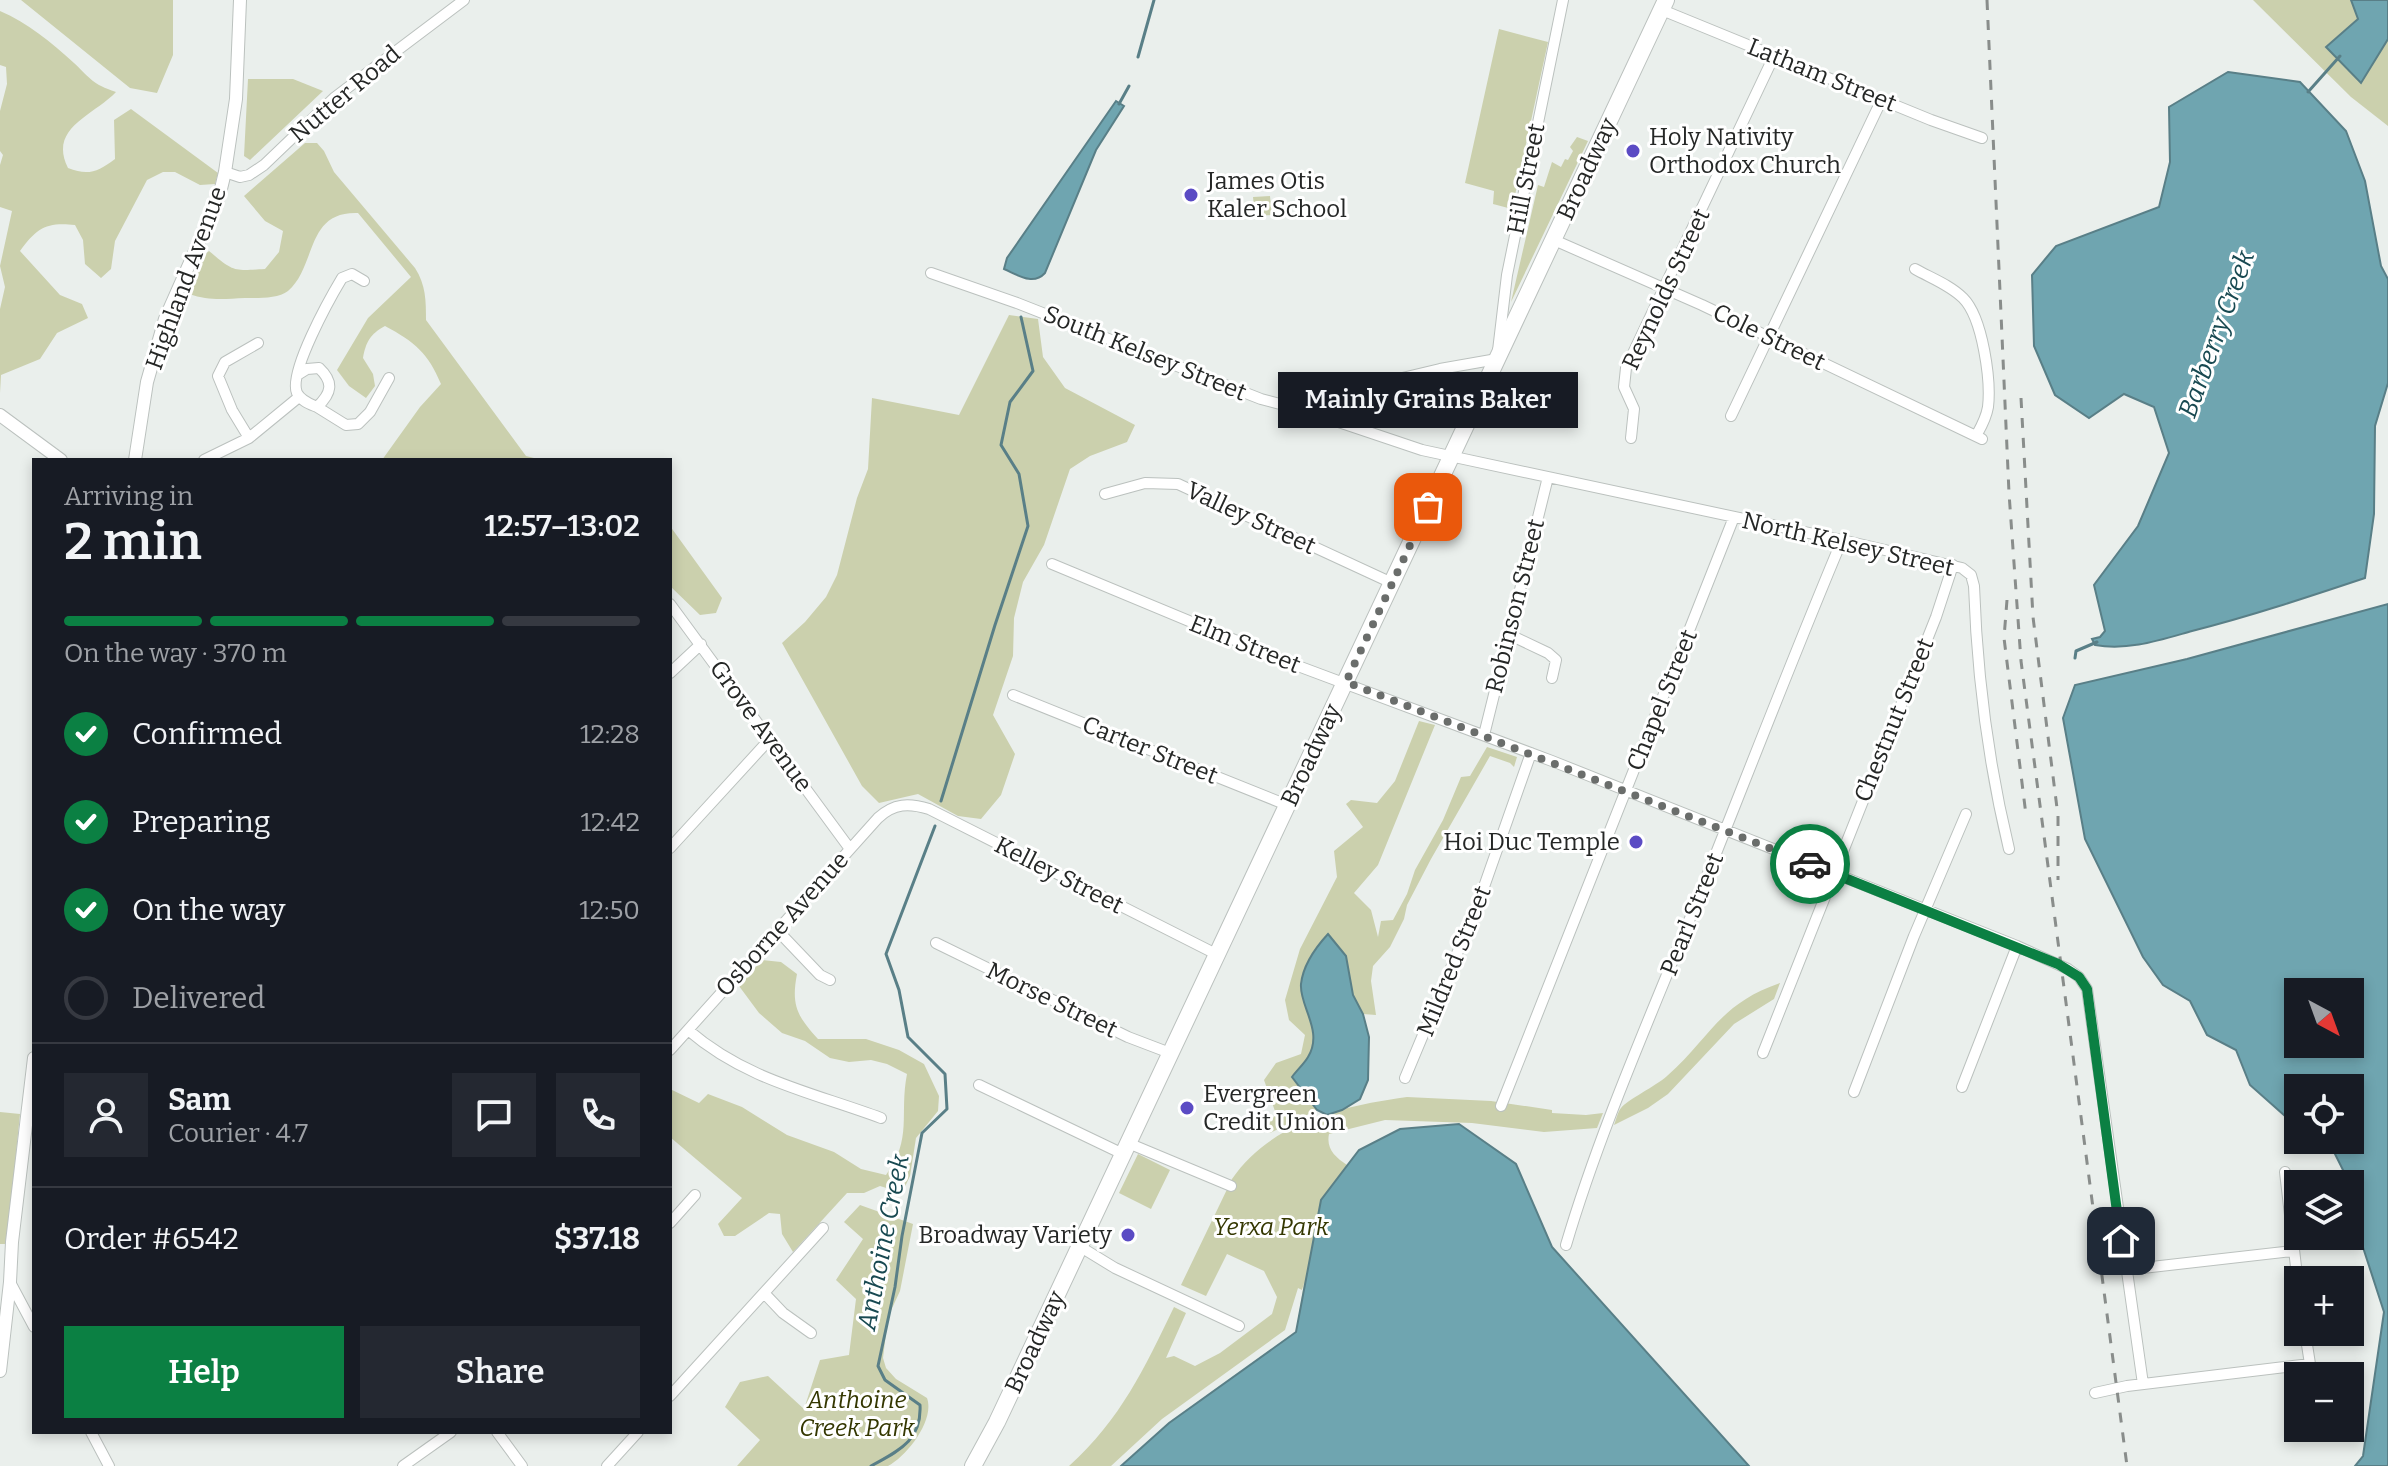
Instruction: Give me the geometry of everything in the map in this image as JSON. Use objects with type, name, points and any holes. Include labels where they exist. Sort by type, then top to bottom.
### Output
[{"type":"main road","name":"Broadway","points":[[973,1466],[997,1422],[1664,5]]},
{"type":"street","name":"Highland Avenue","points":[[135,458],[147,382],[165,319],[219,197],[225,172],[236,99],[240,0]]},
{"type":"street","name":"Nutter Road","points":[[225,172],[240,177],[264,165],[334,98],[464,0]]},
{"type":"street","name":"Hill Street","points":[[1497,359],[1510,262],[1563,0]]},
{"type":"street","name":"Latham Street","points":[[1664,5],[1774,56],[1982,138]]},
{"type":"street","name":"Reynolds Street","points":[[1631,438],[1634,409],[1624,387],[1625,373],[1774,56]]},
{"type":"street","points":[[1731,416],[1882,99]]},
{"type":"street","name":"Cole Street","points":[[1554,240],[1769,337],[1979,438],[1988,405],[1981,332],[1965,300],[1947,286],[1915,269]]},
{"type":"street","name":"South Kelsey Street","points":[[931,273],[1017,303],[1261,399],[1452,457]]},
{"type":"street","points":[[364,281],[352,274],[342,278],[311,338],[295,383],[299,397],[346,425],[358,424],[370,412],[389,378]]},
{"type":"street","points":[[249,438],[232,410],[218,376],[225,362],[258,343]]},
{"type":"street","points":[[1303,410],[1335,394],[1497,359]]},
{"type":"street","points":[[299,374],[307,369],[319,368],[328,377],[330,389],[317,407]]},
{"type":"street","points":[[208,458],[249,438],[299,397]]},
{"type":"street","points":[[0,415],[58,458]]},
{"type":"street","name":"North Kelsey Street","points":[[1452,457],[1953,565],[1971,575],[1989,753],[2009,849]]},
{"type":"street","name":"Robinson Street","points":[[1484,735],[1548,477]]},
{"type":"street","name":"Valley Street","points":[[1105,494],[1145,483],[1178,484],[1392,583]]},
{"type":"street","name":"Chapel Street","points":[[1501,1106],[1734,517]]},
{"type":"street","name":"Pearl Street","points":[[1566,1245],[1611,1118],[1842,540]]},
{"type":"street","name":"Elm Street","points":[[1052,564],[1290,663],[1531,753],[2017,946],[2079,977],[2087,989],[2143,1384]]},
{"type":"street","name":"Chestnut Street","points":[[1763,1053],[1936,617],[1953,565]]},
{"type":"street","name":"Grove Avenue","points":[[672,607],[850,849]]},
{"type":"street","points":[[1508,634],[1556,660],[1552,678]]},
{"type":"street","points":[[672,671],[701,644]]},
{"type":"street","name":"Carter Street","points":[[1013,695],[1287,805]]},
{"type":"street","points":[[672,846],[769,740]]},
{"type":"street","name":"Mildred Street","points":[[1405,1078],[1479,901],[1531,753]]},
{"type":"street","name":"Osborne Avenue","points":[[672,1048],[878,818],[900,805]]},
{"type":"street","name":"Kelley Street","points":[[900,805],[929,809],[1216,954]]},
{"type":"street","points":[[1854,1092],[1966,814]]},
{"type":"street","points":[[778,931],[820,975],[830,980]]},
{"type":"street","name":"Morse Street","points":[[936,943],[1128,1037],[1170,1053]]},
{"type":"street","points":[[1962,1087],[2017,946]]},
{"type":"street","points":[[688,1030],[705,1044],[756,1074],[881,1118]]},
{"type":"street","points":[[979,1085],[1125,1148],[1231,1186]]},
{"type":"street","points":[[0,1371],[12,1242],[32,1093]]},
{"type":"street","points":[[672,1221],[695,1195]]},
{"type":"street","points":[[672,1394],[823,1228]]},
{"type":"street","points":[[1079,1246],[1115,1268],[1239,1326]]},
{"type":"street","points":[[2125,1270],[2293,1251],[2295,1266]]},
{"type":"street","points":[[10,1282],[32,1323]]},
{"type":"street","points":[[764,1293],[783,1313],[811,1333]]},
{"type":"street","points":[[2095,1393],[2143,1384],[2310,1364],[2307,1346]]},
{"type":"street","points":[[92,1434],[109,1466]]},
{"type":"street","points":[[403,1466],[448,1434]]},
{"type":"street","points":[[498,1434],[522,1466]]},
{"type":"street","points":[[607,1466],[636,1434]]},
{"type":"green space","points":[[21,0],[173,0],[173,55],[157,93],[130,88]]},
{"type":"green space","points":[[2253,0],[2351,0],[2358,19],[2361,83],[2388,39],[2388,126],[2351,97]]},
{"type":"green space","points":[[0,11],[39,34],[97,84],[116,92],[68,133],[63,154],[68,168],[81,172],[93,171],[115,159],[114,120],[131,109],[218,173],[215,184],[200,185],[175,172],[163,172],[147,180],[115,241],[111,269],[101,278],[85,264],[83,240],[75,225],[49,226],[32,237],[20,251],[60,295],[82,304],[88,318],[57,333],[40,359],[1,375],[0,393],[0,309],[5,287],[0,266],[12,211],[0,207],[0,165],[3,155],[0,151],[0,111],[7,84],[6,67],[0,65]]},
{"type":"green space","points":[[1499,29],[1548,42],[1512,209],[1493,204],[1494,191],[1465,183]]},
{"type":"green space","points":[[248,79],[293,79],[323,91],[250,160],[244,156]]},
{"type":"green space","points":[[1577,137],[1588,141],[1511,302],[1538,185],[1544,187],[1552,162],[1561,167],[1565,159],[1568,160],[1573,151],[1570,147]]},
{"type":"green space","points":[[305,143],[317,143],[334,172],[419,274],[426,320],[526,456],[534,458],[383,458],[420,407],[441,384],[419,349],[385,326],[372,335],[364,352],[363,358],[373,374],[375,386],[366,398],[349,386],[337,370],[368,318],[411,277],[358,213],[341,215],[320,230],[304,268],[284,294],[267,298],[223,299],[189,294],[199,259],[209,251],[234,269],[246,270],[265,269],[279,252],[283,231],[265,221],[244,196]]},
{"type":"green space","points":[[1270,196],[1272,215],[1255,216],[1253,197]]},
{"type":"green space","points":[[1009,315],[1038,319],[1043,357],[1065,388],[1135,425],[1127,442],[1090,456],[1070,469],[1044,545],[1023,582],[1014,618],[1013,656],[993,715],[1015,754],[1001,795],[981,819],[958,816],[918,794],[879,803],[862,786],[782,643],[826,597],[837,575],[857,498],[868,469],[872,398],[959,415]]},
{"type":"green space","points":[[672,529],[722,598],[716,613],[700,615],[672,588]]},
{"type":"green space","points":[[1419,721],[1435,725],[1378,865],[1354,893],[1371,910],[1378,937],[1381,921],[1393,920],[1407,894],[1415,870],[1443,820],[1461,777],[1470,776],[1487,747],[1517,757],[1514,767],[1490,756],[1431,859],[1390,947],[1373,966],[1371,981],[1376,1015],[1363,1014],[1353,995],[1346,956],[1328,935],[1301,985],[1312,1020],[1314,1039],[1308,1059],[1292,1077],[1317,1110],[1270,1133],[1263,1131],[1276,1114],[1264,1080],[1276,1063],[1301,1054],[1305,1035],[1289,1020],[1285,1000],[1300,949],[1337,877],[1334,851],[1363,827],[1346,804],[1351,800],[1377,803],[1395,781]]},
{"type":"green space","points":[[762,960],[781,962],[797,974],[797,1010],[818,1039],[866,1039],[899,1050],[924,1064],[939,1096],[938,1111],[916,1138],[910,1176],[902,1193],[880,1186],[864,1193],[847,1193],[793,1252],[782,1234],[780,1214],[769,1213],[735,1236],[724,1236],[718,1224],[742,1198],[672,1139],[672,1090],[699,1103],[708,1094],[742,1107],[787,1135],[834,1152],[861,1169],[886,1175],[900,1149],[907,1074],[871,1060],[849,1062],[830,1058],[805,1041],[782,1033],[759,1013],[739,986]]},
{"type":"green space","points":[[1780,983],[1774,999],[1734,1024],[1668,1094],[1614,1125],[1624,1105],[1667,1076],[1729,1011],[1759,991]]},
{"type":"green space","name":"Yerxa Park","points":[[1407,1097],[1491,1101],[1552,1110],[1552,1113],[1603,1113],[1597,1128],[1544,1132],[1472,1123],[1385,1120],[1329,1134],[1329,1144],[1335,1156],[1347,1165],[1359,1150],[1400,1129],[1459,1124],[1516,1164],[1552,1247],[1749,1466],[1121,1466],[1169,1423],[1296,1332],[1304,1283],[1302,1290],[1298,1288],[1285,1330],[1162,1419],[1111,1466],[1069,1466],[1103,1430],[1130,1392],[1174,1307],[1186,1313],[1166,1358],[1174,1356],[1195,1366],[1220,1353],[1272,1314],[1277,1297],[1264,1271],[1227,1254],[1206,1296],[1181,1285],[1232,1179],[1248,1159],[1287,1130],[1310,1120],[1358,1106]]},
{"type":"green space","points":[[0,1112],[20,1114],[7,1244],[0,1244]]},
{"type":"green space","points":[[1138,1154],[1170,1170],[1151,1209],[1119,1193]]},
{"type":"green space","name":"Anthoine Creek Park","points":[[860,1205],[913,1224],[900,1291],[888,1317],[883,1358],[886,1368],[896,1379],[927,1398],[927,1416],[923,1427],[911,1446],[888,1466],[737,1466],[760,1440],[725,1407],[740,1382],[768,1376],[804,1409],[820,1360],[849,1355],[856,1299],[836,1280],[863,1239],[844,1222]]},
{"type":"water","points":[[2351,0],[2388,0],[2388,39],[2361,83],[2326,47],[2358,19]]},
{"type":"water","points":[[2228,72],[2300,82],[2346,131],[2365,181],[2381,266],[2388,279],[2388,383],[2375,426],[2374,514],[2365,578],[2258,613],[2156,641],[2120,647],[2095,645],[2092,639],[2100,637],[2105,631],[2094,585],[2138,526],[2169,453],[2154,407],[2124,394],[2089,418],[2055,395],[2034,346],[2032,275],[2056,246],[2159,207],[2170,162],[2169,107]]},
{"type":"water","points":[[1116,101],[1124,106],[1096,150],[1045,273],[1030,279],[1004,269],[1007,258]]},
{"type":"water","points":[[2388,604],[2388,1466],[2355,1466],[2363,1456],[2384,1312],[2364,1250],[2364,1170],[2343,1170],[2335,1154],[2364,1154],[2364,1074],[2284,1074],[2284,1115],[2250,1085],[2236,1050],[2207,1035],[2190,1001],[2163,985],[2143,957],[2085,839],[2063,718],[2075,685],[2187,659]]},
{"type":"water","points":[[1328,934],[1346,956],[1353,995],[1363,1014],[1369,1037],[1368,1080],[1360,1099],[1327,1115],[1317,1110],[1292,1077],[1308,1057],[1313,1038],[1301,992],[1302,977],[1311,957]]},
{"type":"water","points":[[1459,1124],[1516,1164],[1552,1247],[1749,1466],[1121,1466],[1169,1423],[1296,1332],[1321,1200],[1359,1150],[1400,1129]]},
{"type":"waterway","name":"Anthoine Creek","points":[[1138,57],[1154,0]]},
{"type":"waterway","name":"Barberry Creek","points":[[2308,92],[2340,56]]},
{"type":"waterway","name":"Anthoine Creek","points":[[1119,104],[1129,86]]},
{"type":"waterway","name":"Anthoine Creek","points":[[941,801],[1028,526],[1019,474],[1001,445],[1010,402],[1033,371],[1021,317]]},
{"type":"waterway","name":"Barberry Creek","points":[[2075,658],[2076,651],[2097,642]]},
{"type":"waterway","name":"Anthoine Creek","points":[[871,1466],[906,1443],[917,1428],[920,1417],[920,1405],[885,1380],[878,1366],[922,1133],[947,1109],[945,1074],[908,1037],[899,990],[886,954],[935,826]]},
{"type":"railway","points":[[1987,0],[2009,493],[2021,661],[2127,1466]]},
{"type":"railway","points":[[2021,398],[2033,617],[2058,816],[2058,880]]},
{"type":"railway","points":[[2007,600],[2004,638],[2026,815]]},
{"type":"way so far","points":[[1428,507],[1346,682],[1810,864]]},
{"type":"place","name":"Holy Nativity Orthodox Church","points":[[1633,151]]},
{"type":"place","name":"James Otis Kaler School","points":[[1191,195]]},
{"type":"place","name":"Mainly Grains Baker","points":[[1428,507]]},
{"type":"place","name":"Hoi Duc Temple","points":[[1636,842]]},
{"type":"place","name":"Evergreen Credit Union","points":[[1187,1108]]},
{"type":"place","name":"Broadway Variety","points":[[1128,1235]]},
{"type":"route","points":[[1810,864],[2017,946],[2079,977],[2087,989],[2121,1241]]}]
